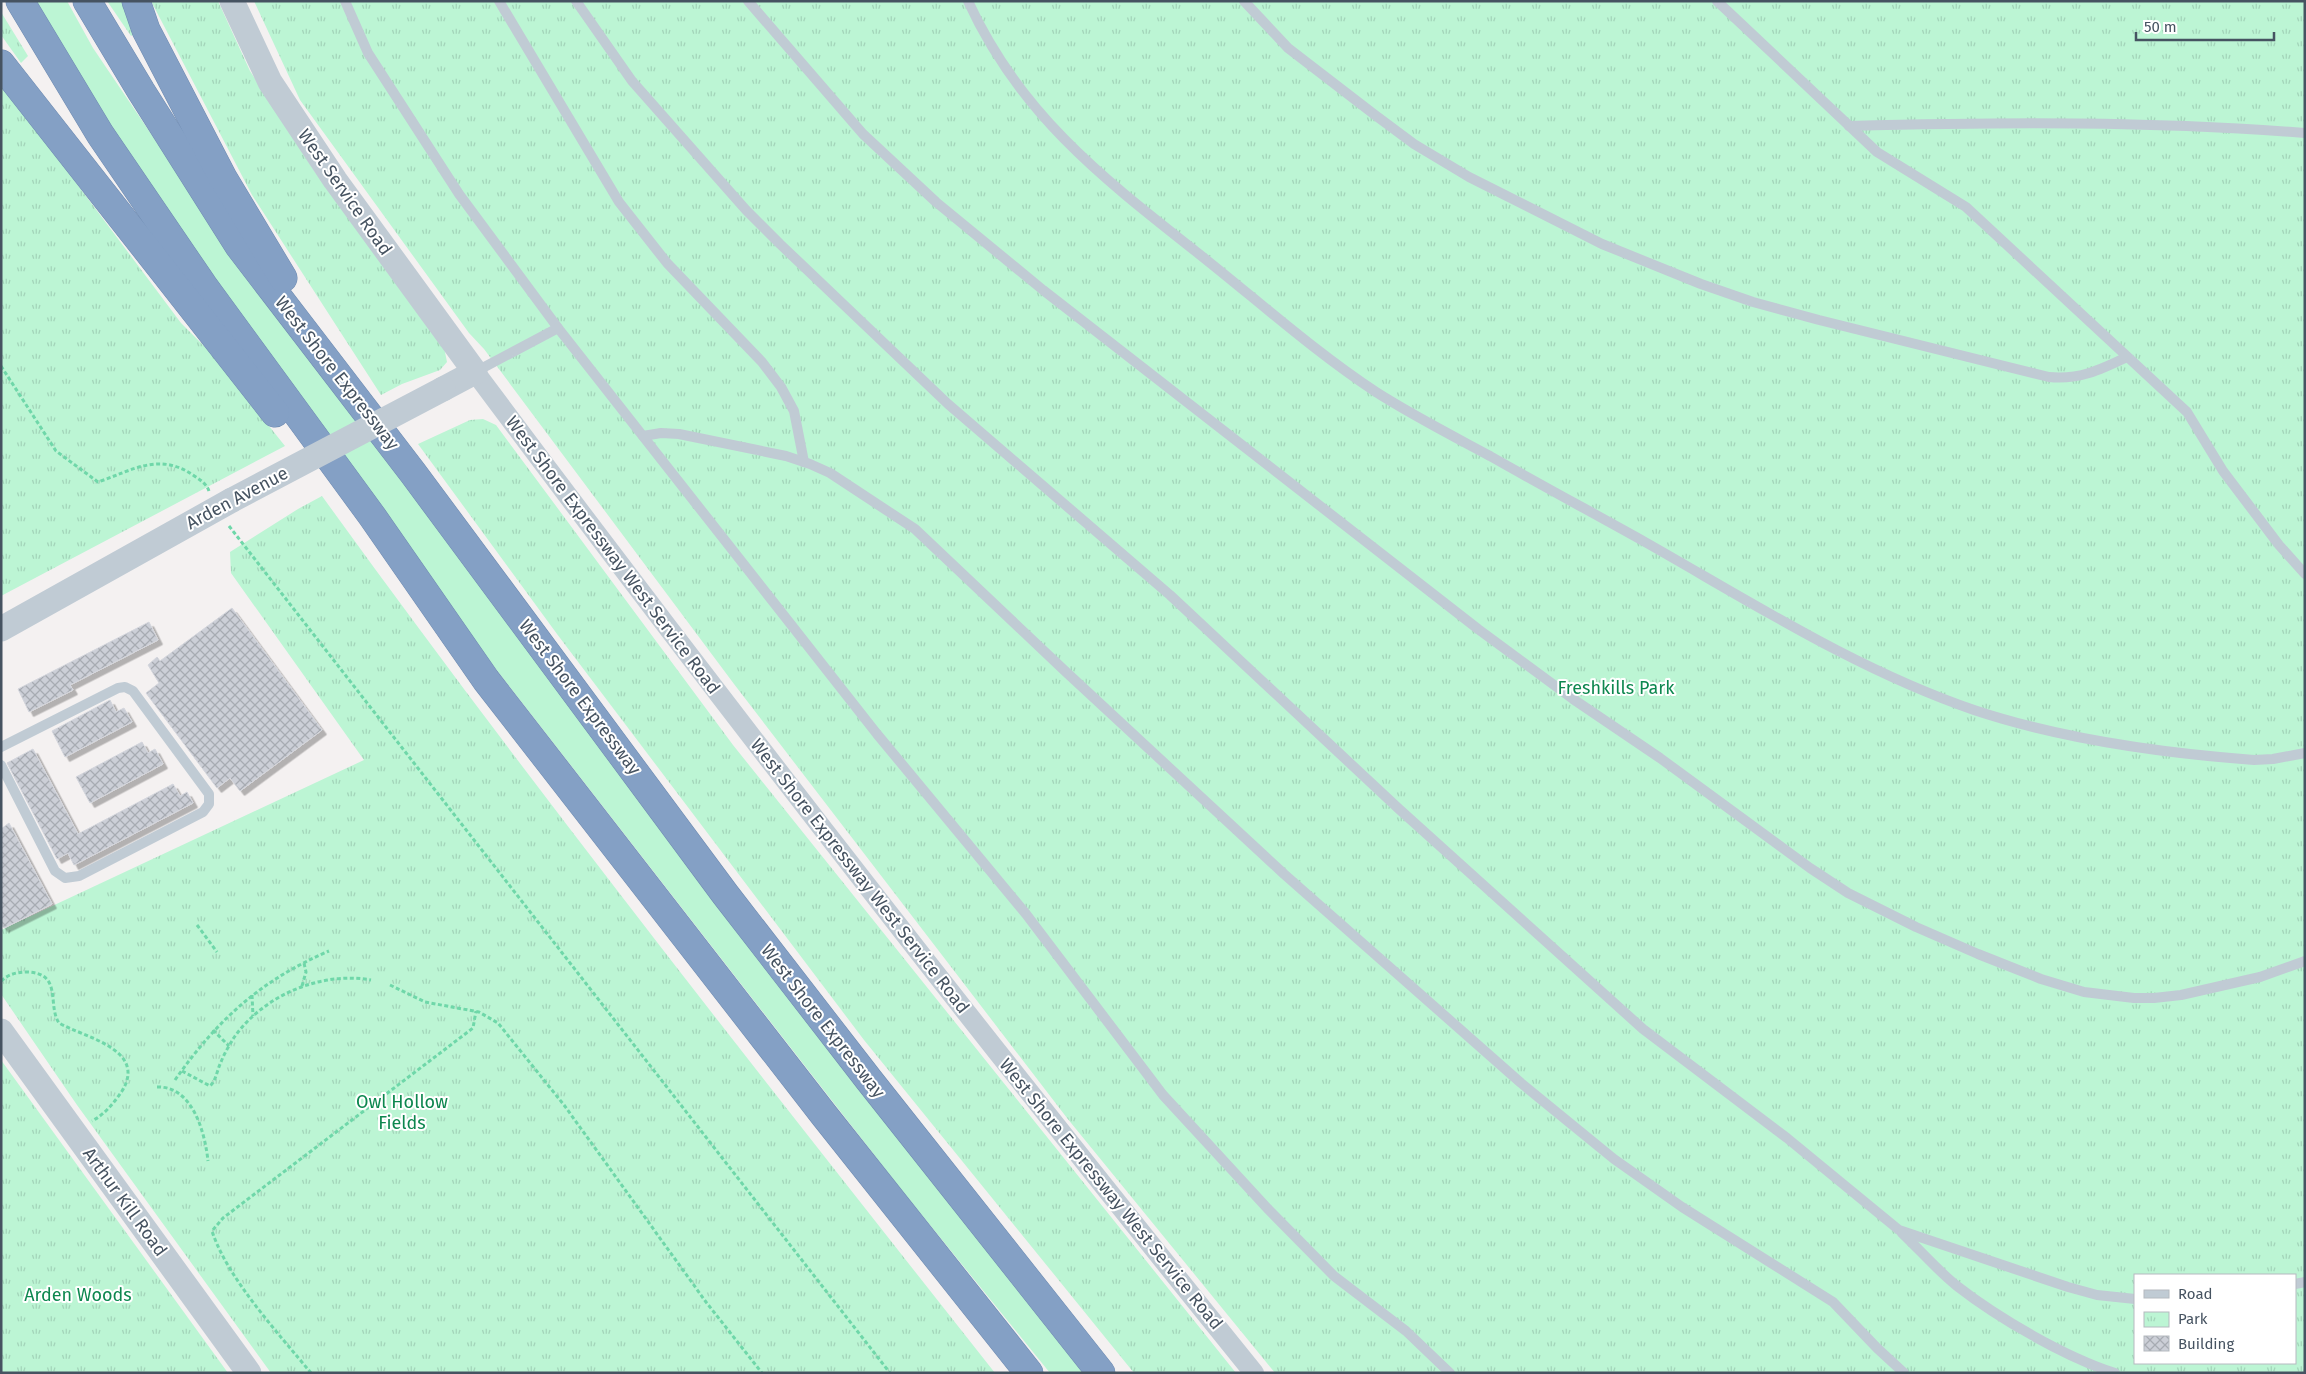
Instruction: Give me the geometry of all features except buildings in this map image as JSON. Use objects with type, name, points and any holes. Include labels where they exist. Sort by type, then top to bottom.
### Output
[{"type":"highway","points":[[20,1],[100,134],[203,285],[372,516],[486,680]]},
{"type":"highway","name":"West Shore Expressway","points":[[87,1],[141,91],[239,246],[413,472],[725,894],[869,1080],[1101,1373]]},
{"type":"highway","points":[[136,1],[146,30],[223,178],[299,306],[413,472]]},
{"type":"highway","points":[[1,64],[87,176],[486,680],[818,1107],[1029,1373]]},
{"type":"street","name":"West Service Road","points":[[232,1],[270,82],[335,180],[475,372]]},
{"type":"street","name":"Arden Avenue","points":[[1,630],[223,504],[475,372]]},
{"type":"street","name":"West Shore Expressway West Service Road","points":[[475,372],[652,609],[807,811],[1254,1373]]},
{"type":"street","name":"Arthur Kill Road","points":[[1,1031],[249,1373]]},
{"type":"lane","points":[[345,1],[368,53],[459,194],[558,328],[877,734],[1026,914],[1163,1095],[1269,1210],[1334,1276],[1406,1331],[1450,1373]]},
{"type":"lane","points":[[499,1],[619,202],[666,263],[762,362],[780,387],[794,411],[804,462]]},
{"type":"lane","points":[[576,1],[632,81],[746,210],[948,404],[1170,595],[1399,809],[1643,1029],[1788,1138],[1899,1230],[1956,1285],[1980,1302],[2073,1356],[2115,1373]]},
{"type":"lane","points":[[748,1],[862,134],[936,202],[1043,290],[1231,439],[1316,501],[1502,647],[1573,699],[1660,758],[1810,868],[1848,893],[1916,928],[2041,979],[2084,992],[2141,998],[2181,995],[2260,977],[2305,961]]},
{"type":"lane","points":[[968,1],[991,46],[1023,93],[1046,122],[1078,154],[1167,229],[1350,374],[1423,420],[1823,642],[1940,697],[1974,710],[2037,728],[2116,743],[2254,760],[2274,759],[2305,753]]},
{"type":"lane","points":[[1244,1],[1288,48],[1374,116],[1414,144],[1469,177],[1602,244],[1639,260],[1762,304],[2049,377],[2066,379],[2084,376],[2127,357]]},
{"type":"lane","points":[[1717,1],[1877,152],[1966,207],[2187,412],[2223,471],[2279,545],[2305,574]]},
{"type":"lane","points":[[1849,126],[2012,123],[2163,126],[2305,133]]},
{"type":"lane","points":[[475,372],[558,328]]},
{"type":"lane","points":[[643,436],[661,433],[678,434],[804,462],[830,473],[915,529],[1284,874],[1521,1083],[1614,1159],[1682,1207],[1826,1297],[1904,1373]]},
{"type":"lane","points":[[1,747],[118,688],[125,687],[133,691],[209,794],[209,804],[203,812],[79,876],[65,878],[55,871],[1,764]]},
{"type":"lane","points":[[1899,1230],[2068,1287],[2097,1295],[2134,1299]]},
{"type":"path","points":[[1,366],[56,451],[98,482],[156,462],[180,466],[207,484],[890,1373]]},
{"type":"path","points":[[197,925],[217,952]]},
{"type":"path","points":[[175,1080],[213,1030],[252,995],[304,962],[329,951]]},
{"type":"path","points":[[302,987],[306,972],[304,962]]},
{"type":"path","points":[[1,981],[14,973],[22,972],[32,972],[48,980],[53,990],[55,1017],[59,1023],[99,1040],[126,1061],[128,1076],[121,1092],[104,1112],[88,1123]]},
{"type":"path","points":[[182,1071],[210,1086],[230,1046],[253,1016],[289,992],[302,987],[344,978],[371,980]]},
{"type":"path","points":[[390,985],[425,1002],[486,1014],[498,1023],[564,1105],[706,1302],[762,1373]]},
{"type":"path","points":[[252,995],[253,1016]]},
{"type":"path","points":[[311,1373],[260,1311],[233,1272],[212,1231],[223,1218],[473,1028],[476,1011]]},
{"type":"path","points":[[213,1030],[230,1046]]},
{"type":"path","points":[[157,1087],[170,1089],[188,1102],[202,1130],[208,1161]]},
{"type":"green space","points":[[33,1],[67,1],[93,48],[187,187],[1092,1373],[1050,1373],[900,1188],[488,659],[156,196],[65,58]]},
{"type":"green space","points":[[107,1],[126,1],[138,32],[131,36]]},
{"type":"green space","points":[[151,1],[218,1],[250,71],[315,172],[444,347],[447,362],[440,370],[402,384],[381,395],[252,195]]},
{"type":"green space","name":"Freshkills Park","points":[[254,1],[2305,1],[2305,1373],[1275,1373],[1067,1118],[734,684],[484,349],[469,333],[300,100]]},
{"type":"green space","points":[[1,12],[28,56],[21,63],[1,35]]},
{"type":"green space","points":[[1,77],[59,160],[181,323],[208,350],[285,446],[1,596]]},
{"type":"green space","points":[[483,419],[496,425],[733,745],[1236,1373],[1134,1373],[864,1040],[557,634],[418,444],[470,420]]},
{"type":"green space","name":"Owl Hollow Fields","points":[[322,496],[486,719],[570,829],[995,1373],[271,1373],[77,1105],[1,994],[1,930],[364,760],[231,573],[230,552]]},
{"type":"green space","name":"Arden Woods","points":[[1,1060],[228,1373],[1,1373]]}]
